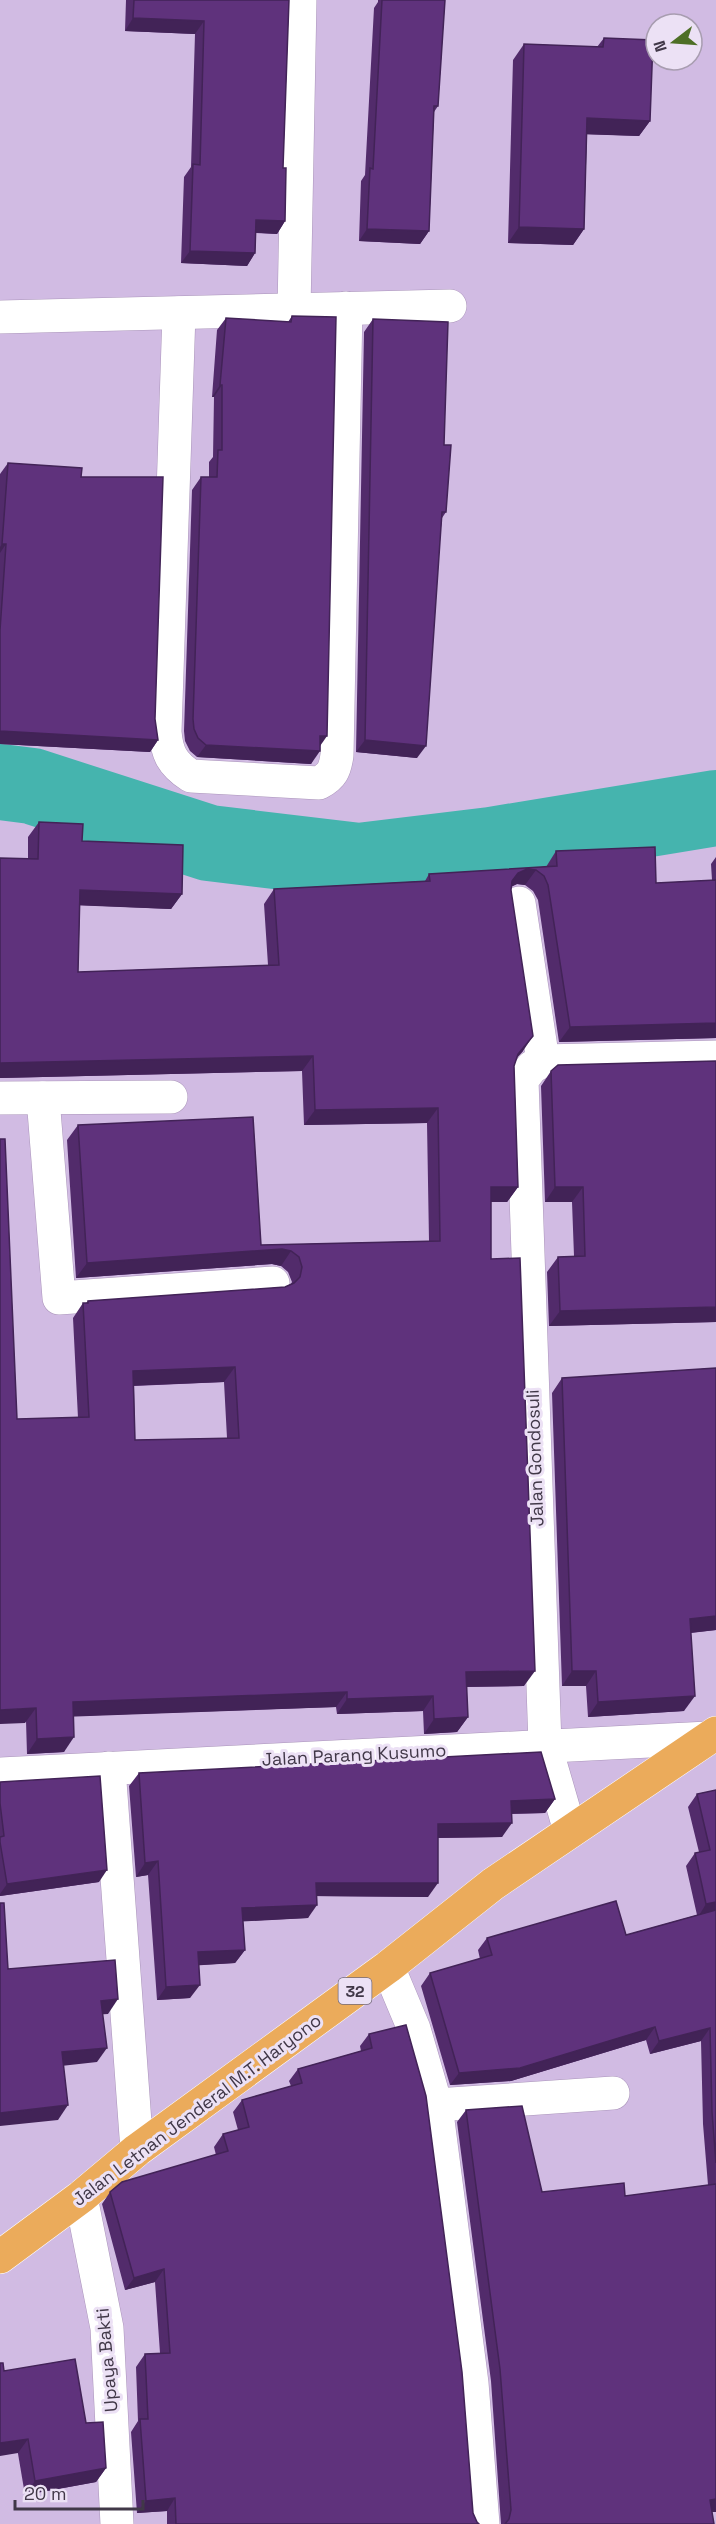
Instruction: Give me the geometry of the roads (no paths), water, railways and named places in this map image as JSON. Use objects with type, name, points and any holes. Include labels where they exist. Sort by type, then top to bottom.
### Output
[{"type":"highway","name":"Jalan Letnan Jenderal M.T. Haryono","points":[[0,2256],[81,2197],[137,2150],[388,1967],[494,1884],[712,1735]]},
{"type":"street","points":[[294,310],[300,0]]},
{"type":"street","points":[[0,317],[450,306]]},
{"type":"street","points":[[179,313],[166,749],[179,768],[191,776],[319,783],[331,777],[336,768],[337,755],[346,308]]},
{"type":"street","name":"Jalan Gondosuli","points":[[519,903],[532,1071],[545,1745],[570,1831]]},
{"type":"street","points":[[532,1071],[716,1057]]},
{"type":"street","points":[[0,1098],[171,1097]]},
{"type":"street","points":[[43,1098],[59,1298],[273,1284]]},
{"type":"street","name":"Jalan Parang Kusumo","points":[[0,1774],[712,1735]]},
{"type":"street","points":[[109,1768],[137,2150]]},
{"type":"street","points":[[388,1967],[414,2028],[436,2105],[472,2383],[483,2524]]},
{"type":"street","points":[[436,2105],[613,2093]]},
{"type":"street","name":"Upaya Bakti","points":[[81,2197],[107,2328],[117,2524]]},
{"type":"waterway","points":[[0,782],[32,786],[209,843],[359,861],[491,845],[716,808]]}]
